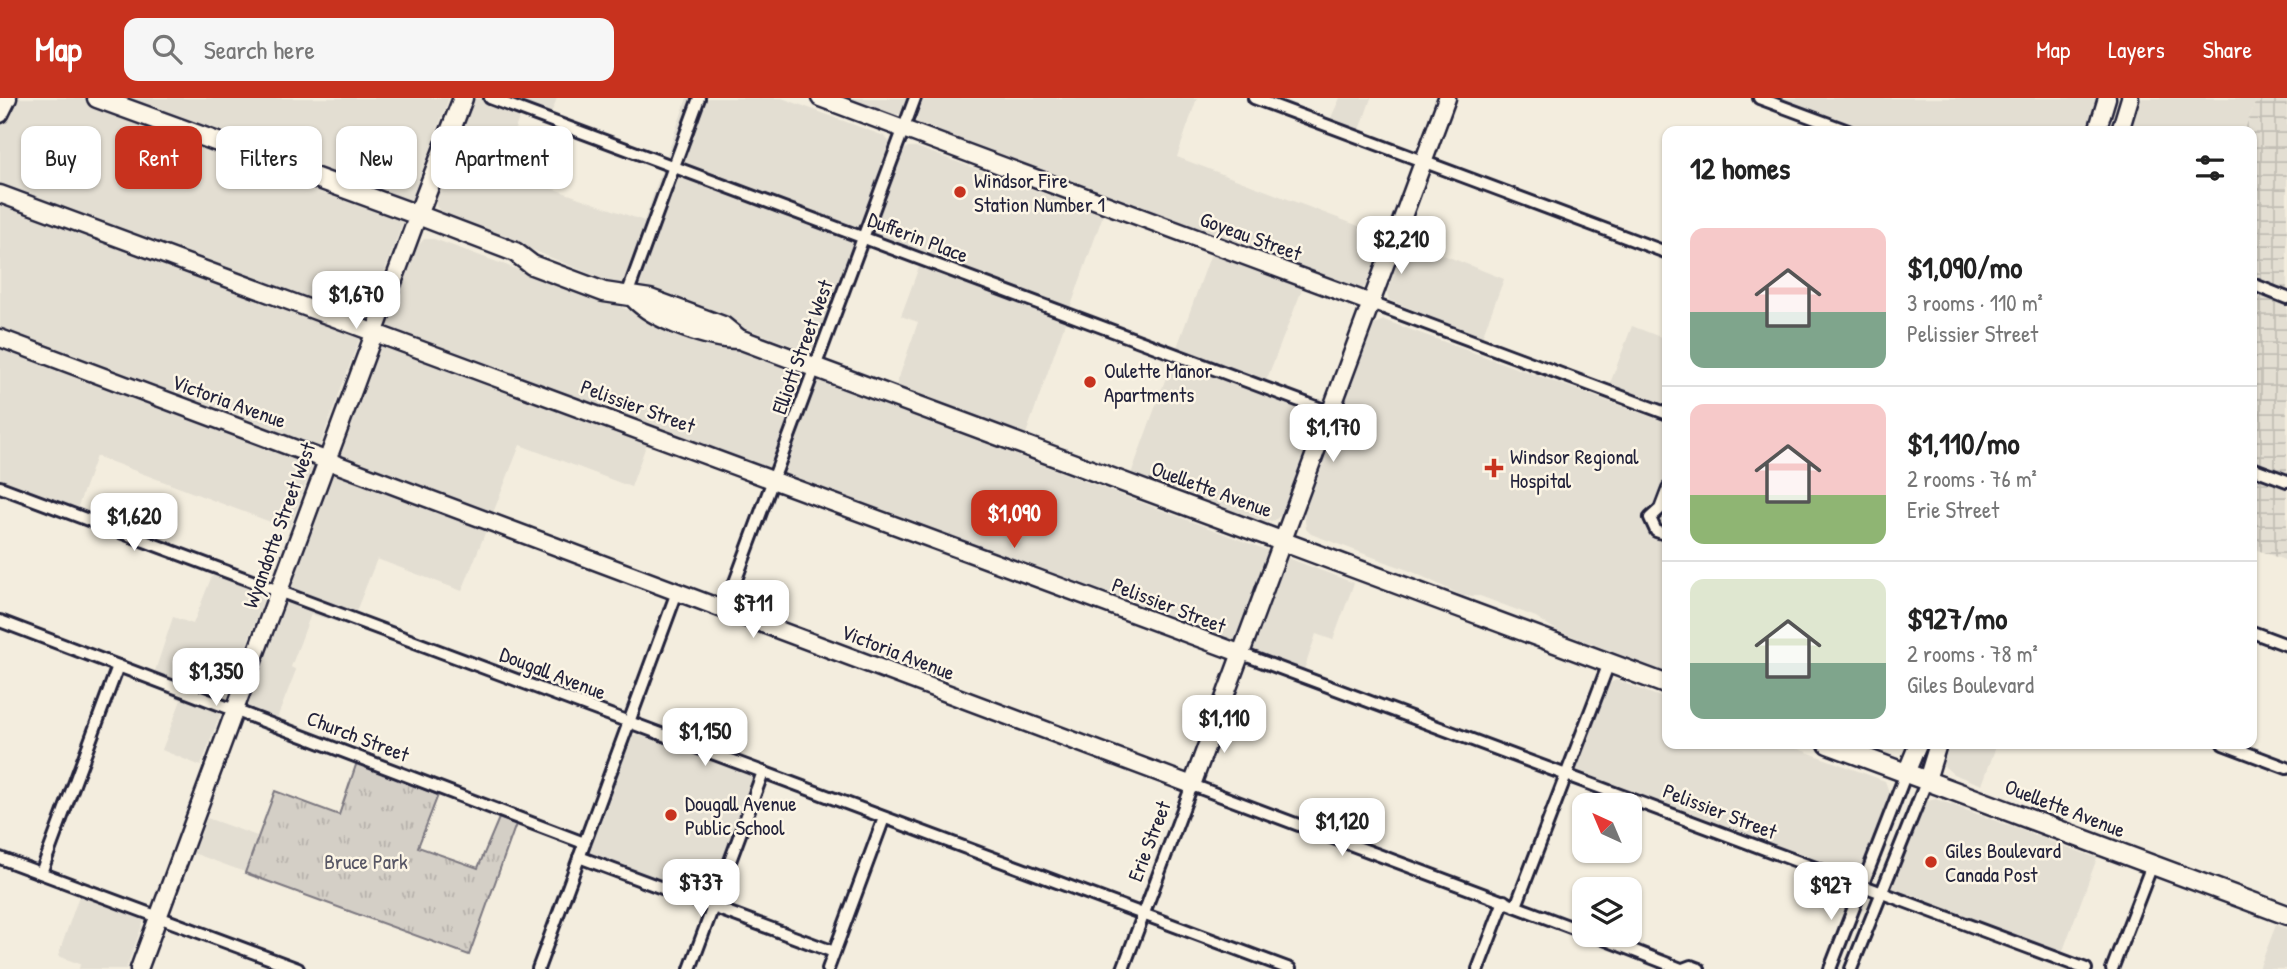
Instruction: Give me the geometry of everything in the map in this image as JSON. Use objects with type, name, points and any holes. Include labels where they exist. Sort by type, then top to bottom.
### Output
[{"type":"main road","name":"Ouellette Avenue","points":[[97,98],[515,253],[549,259],[608,282],[627,296],[650,299],[723,326],[739,339],[1285,540],[1662,683]]},
{"type":"main road","name":"Wyandotte Street West","points":[[418,215],[463,98]]},
{"type":"main road","name":"Ouellette Avenue","points":[[1841,749],[2287,915]]},
{"type":"street","points":[[0,114],[8,98]]},
{"type":"street","name":"Dufferin Place","points":[[490,98],[1332,413]]},
{"type":"street","points":[[627,296],[699,98]]},
{"type":"street","name":"Goyeau Street","points":[[820,98],[1662,412]]},
{"type":"street","name":"Elliott Street West","points":[[725,610],[915,98]]},
{"type":"street","points":[[1254,98],[1662,251]]},
{"type":"street","name":"Erie Street","points":[[1123,969],[1285,540],[1447,98]]},
{"type":"street","points":[[1759,98],[1777,101],[1836,126]]},
{"type":"street","points":[[2099,126],[2107,98]]},
{"type":"street","points":[[2122,126],[2130,98]]},
{"type":"street","name":"Pelissier Street","points":[[0,194],[2086,969]]},
{"type":"street","name":"Wyandotte Street West","points":[[139,969],[418,215]]},
{"type":"street","points":[[2257,286],[2287,298]]},
{"type":"street","name":"Victoria Avenue","points":[[0,338],[1572,927]]},
{"type":"street","points":[[2257,470],[2287,481]]},
{"type":"street","name":"Dougall Avenue","points":[[0,487],[1290,969]]},
{"type":"street","points":[[1662,504],[1650,518],[1656,531],[1662,533]]},
{"type":"street","points":[[538,969],[677,592]]},
{"type":"street","points":[[0,634],[2,622]]},
{"type":"street","name":"Church Street","points":[[2,622],[584,843]]},
{"type":"street","points":[[2257,634],[2287,645]]},
{"type":"street","points":[[1516,906],[1609,663]]},
{"type":"street","points":[[41,873],[118,666]]},
{"type":"street","points":[[1830,969],[1916,749]]},
{"type":"street","points":[[1851,969],[1927,780],[1936,749]]},
{"type":"street","points":[[2236,749],[2287,768]]},
{"type":"street","points":[[690,969],[762,772]]},
{"type":"street","points":[[828,969],[884,818]]},
{"type":"street","points":[[579,857],[834,952]]},
{"type":"street","points":[[0,858],[298,969]]},
{"type":"street","points":[[2112,969],[2152,865]]},
{"type":"street","points":[[1479,969],[1504,901]]},
{"type":"street","points":[[1617,947],[1650,964],[1682,969],[1691,966],[1699,969]]},
{"type":"shaded area","points":[[0,98],[449,98],[439,126],[431,126],[431,146],[417,184],[417,126],[336,126],[336,189],[415,189],[289,529],[96,456],[76,512],[0,483]]},
{"type":"shaded area","points":[[473,98],[557,98],[547,124],[520,115],[516,126],[462,126]]},
{"type":"shaded area","points":[[687,98],[782,98],[884,136],[889,141],[889,149],[816,343],[810,349],[802,349],[673,302],[653,300],[441,212],[436,206],[438,189],[554,189],[644,221]]},
{"type":"shaded area","points":[[841,98],[908,98],[902,113],[893,116]]},
{"type":"shaded area","points":[[921,98],[1197,98],[1177,157],[1385,236],[1368,284],[1362,289],[1309,272],[1266,381],[1323,403],[1281,515],[1275,520],[1262,523],[1131,474],[1217,237],[924,129],[916,123]]},
{"type":"shaded area","points":[[1340,98],[1371,98],[1359,133],[1329,122]]},
{"type":"shaded area","points":[[1771,98],[2107,98],[2099,126],[1836,126]]},
{"type":"shaded area","points":[[2135,98],[2257,98],[2246,126],[2127,126]]},
{"type":"shaded area","points":[[2257,98],[2287,101],[2287,561],[2257,550],[2257,126],[2246,126]]},
{"type":"shaded area","points":[[908,147],[916,147],[1103,215],[1026,434],[896,386],[918,322],[901,316],[920,264],[867,243],[901,153]]},
{"type":"shaded area","points":[[424,239],[434,239],[720,343],[1354,583],[1333,640],[1316,634],[1303,673],[653,426],[631,487],[520,445],[462,591],[377,559],[350,626],[311,614],[291,667],[296,670],[276,721],[247,708],[418,246]]},
{"type":"shaded area","points":[[1406,240],[1504,279],[1482,337],[1389,300],[1387,293]]},
{"type":"shaded area","name":"Windsor Regional Hospital","points":[[1384,320],[1662,421],[1662,671],[1556,630],[1536,617],[1480,596],[1463,596],[1413,572],[1311,534],[1306,529],[1304,512],[1374,324]]},
{"type":"shaded area","points":[[1632,326],[1662,338],[1662,407],[1609,386]]},
{"type":"shaded area","points":[[213,573],[257,592],[263,601],[201,766],[162,750],[181,700],[150,686],[173,617],[193,624]]},
{"type":"shaded area","points":[[1616,680],[1662,698],[1662,749],[1799,749],[1885,781],[1891,798],[1864,870],[1859,876],[1849,876],[1642,799],[1642,793],[1625,793],[1579,776],[1573,766],[1605,686]]},
{"type":"shaded area","name":"Dougall Avenue Public School","points":[[639,734],[754,777],[708,897],[590,853],[589,848],[628,741],[632,735]]},
{"type":"shaded area","points":[[1944,749],[1995,749],[1982,785],[1953,774],[1943,765]]},
{"type":"shaded area","points":[[1936,799],[2097,858],[2061,956],[1887,890],[1920,809],[1927,801]]},
{"type":"shaded area","points":[[207,818],[257,836],[245,872],[193,853]]},
{"type":"shaded area","points":[[80,893],[145,918],[126,969],[79,969],[80,964],[58,956]]},
{"type":"shaded area","points":[[2276,925],[2287,929],[2287,969],[2259,969]]},
{"type":"green space","name":"Bruce Park","points":[[357,762],[438,795],[418,847],[478,868],[499,818],[516,824],[469,955],[245,873],[275,791],[339,815]]},
{"type":"place","name":"Windsor Fire Station Number 1","points":[[960,192]]},
{"type":"place","name":"Oulette Manor Apartments","points":[[1090,382]]},
{"type":"place","name":"Windsor Regional Hospital","points":[[1494,468]]},
{"type":"place","name":"Dougall Avenue Public School","points":[[671,815]]},
{"type":"place","name":"Giles Boulevard Canada Post","points":[[1931,862]]}]
